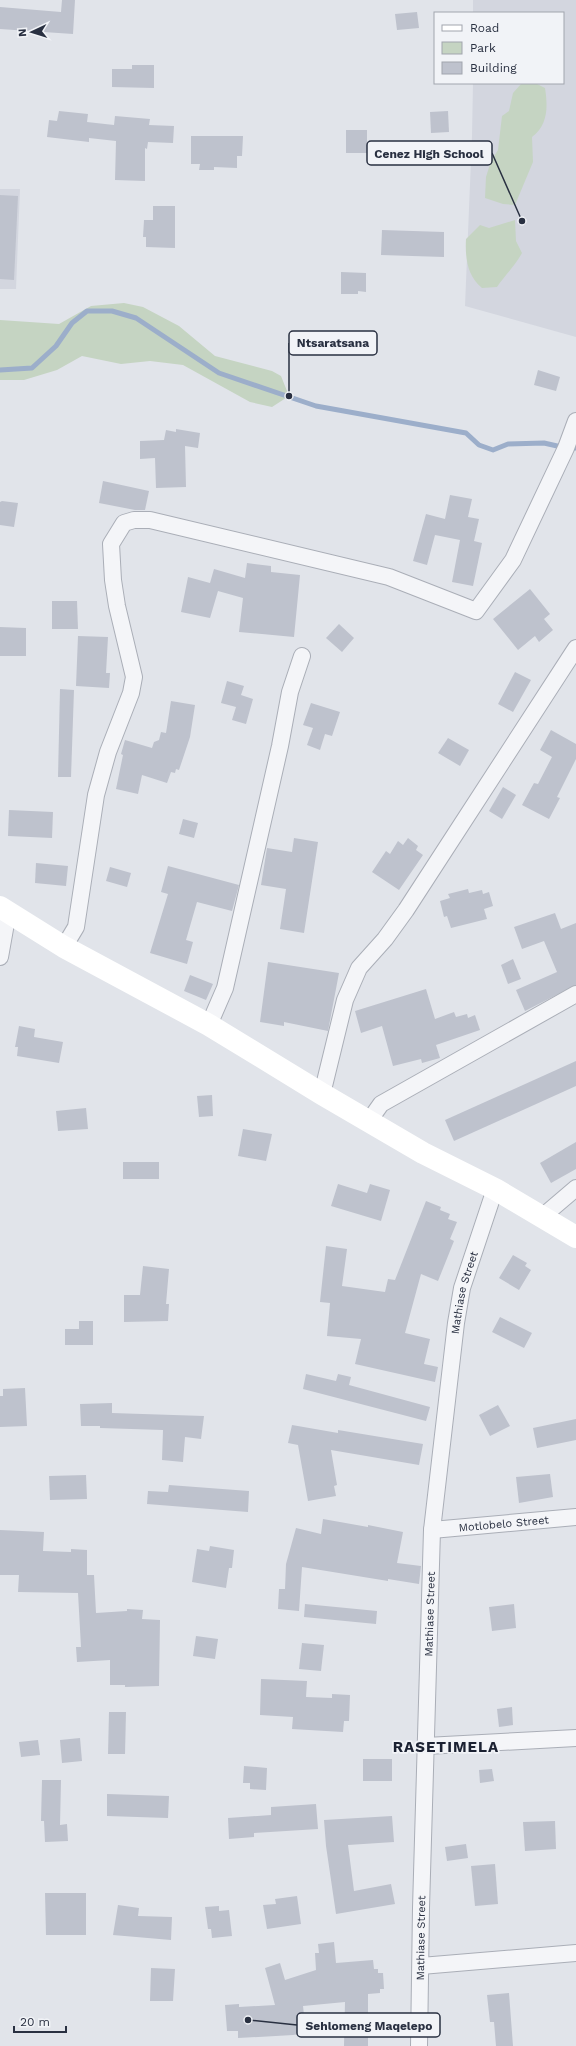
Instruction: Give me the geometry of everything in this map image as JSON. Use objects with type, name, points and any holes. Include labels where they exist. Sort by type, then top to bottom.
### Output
[{"type":"main road","points":[[4,910],[64,947],[209,1025],[322,1094],[423,1153],[495,1189],[576,1237]]},
{"type":"street","points":[[64,947],[76,928],[96,795],[108,752],[130,693],[134,677],[117,606],[113,580],[111,544],[124,523],[134,520],[150,520],[389,578],[476,612],[513,560],[566,448],[576,421]]},
{"type":"street","points":[[322,1094],[346,1000],[359,968],[385,939],[406,910],[576,648]]},
{"type":"street","points":[[209,1025],[225,988],[280,746],[290,692],[302,656]]},
{"type":"street","points":[[0,957],[4,910]]},
{"type":"street","points":[[369,1121],[381,1104],[576,994]]},
{"type":"street","points":[[542,1217],[576,1188]]},
{"type":"street","name":"Mathiase Street","points":[[419,2046],[421,1908],[432,1530],[456,1323],[462,1288],[495,1189]]},
{"type":"street","name":"Motlobelo Street","points":[[432,1530],[576,1517]]},
{"type":"street","points":[[426,1746],[576,1738]]},
{"type":"street","points":[[421,1966],[576,1952]]},
{"type":"shaded area","points":[[473,0],[576,0],[576,337],[465,306],[473,84],[564,84],[564,12],[473,12]]},
{"type":"shaded area","points":[[0,189],[20,189],[16,289],[0,289]]},
{"type":"green space","points":[[521,84],[537,84],[545,88],[546,102],[546,115],[544,121],[532,137],[533,162],[515,205],[503,204],[485,198],[486,177],[491,161],[498,150],[502,116],[509,111],[513,93]]},
{"type":"green space","points":[[515,220],[516,241],[522,253],[497,287],[482,288],[473,278],[468,266],[466,239],[480,225],[489,228]]},
{"type":"green space","points":[[124,303],[143,307],[179,326],[215,356],[272,371],[281,376],[289,396],[272,407],[250,402],[183,365],[150,361],[121,364],[82,356],[57,370],[24,380],[0,380],[0,320],[59,324],[91,306]]},
{"type":"building","points":[[62,0],[75,0],[73,34],[0,29],[0,7],[61,12]]},
{"type":"building","points":[[417,12],[419,28],[397,30],[395,14]]},
{"type":"building","points":[[132,65],[154,65],[154,88],[112,87],[112,69],[132,69]]},
{"type":"building","points":[[59,111],[88,114],[87,122],[114,125],[115,116],[150,119],[149,125],[174,126],[173,143],[148,142],[147,149],[145,148],[145,181],[115,180],[116,141],[89,138],[89,142],[47,137],[49,120],[57,121]]},
{"type":"building","points":[[448,111],[449,132],[431,133],[430,112]]},
{"type":"building","points":[[346,130],[367,130],[367,153],[346,153]]},
{"type":"building","points":[[191,136],[243,136],[242,156],[237,156],[237,168],[214,167],[214,170],[199,170],[200,164],[191,164]]},
{"type":"building","points":[[0,195],[18,196],[14,280],[0,279]]},
{"type":"building","points":[[153,206],[175,206],[175,248],[146,247],[146,237],[143,237],[144,220],[153,220]]},
{"type":"building","points":[[382,230],[444,232],[444,257],[381,255]]},
{"type":"building","points":[[341,272],[366,273],[366,292],[358,291],[358,294],[341,294]]},
{"type":"building","points":[[538,370],[560,377],[556,391],[534,385]]},
{"type":"building","points":[[176,429],[200,433],[198,448],[185,446],[186,487],[156,488],[155,458],[140,459],[140,441],[164,440],[166,430],[176,432]]},
{"type":"building","points":[[103,481],[149,491],[145,510],[135,510],[99,503]]},
{"type":"building","points":[[450,495],[472,499],[468,517],[479,519],[474,541],[482,543],[473,586],[452,582],[460,540],[435,535],[427,565],[413,561],[426,514],[445,519]]},
{"type":"building","points":[[0,502],[18,503],[14,527],[0,525]]},
{"type":"building","points":[[247,563],[271,566],[271,572],[300,575],[294,637],[239,632],[243,598],[218,591],[210,618],[181,612],[188,577],[210,583],[214,569],[245,578]]},
{"type":"building","points":[[530,589],[550,614],[544,619],[553,630],[539,642],[535,636],[518,650],[493,619]]},
{"type":"building","points":[[52,601],[77,601],[78,629],[52,629]]},
{"type":"building","points":[[339,624],[354,638],[342,652],[326,638]]},
{"type":"building","points":[[0,627],[26,628],[26,656],[0,656]]},
{"type":"building","points":[[78,636],[108,637],[106,673],[110,673],[109,688],[76,686]]},
{"type":"building","points":[[515,672],[531,680],[513,712],[498,704]]},
{"type":"building","points":[[227,681],[244,686],[241,695],[253,699],[246,724],[232,720],[236,707],[221,703]]},
{"type":"building","points":[[60,689],[74,690],[71,777],[58,777]]},
{"type":"building","points":[[171,701],[195,705],[190,737],[179,770],[176,769],[175,773],[171,772],[167,783],[142,775],[138,794],[116,789],[123,755],[121,754],[125,740],[152,748],[154,742],[159,740],[161,732],[166,733]]},
{"type":"building","points":[[311,703],[340,712],[332,736],[325,734],[320,750],[307,745],[313,728],[303,725]]},
{"type":"building","points":[[551,730],[576,744],[576,759],[557,797],[560,798],[549,819],[522,805],[534,783],[538,784],[552,757],[540,750]]},
{"type":"building","points":[[448,738],[469,750],[460,766],[438,753]]},
{"type":"building","points":[[503,787],[516,795],[502,819],[489,811]]},
{"type":"building","points":[[9,810],[53,812],[52,838],[8,836]]},
{"type":"building","points":[[183,819],[198,823],[194,838],[179,834]]},
{"type":"building","points":[[294,838],[318,842],[304,933],[280,929],[286,889],[261,885],[267,848],[292,852]]},
{"type":"building","points":[[408,838],[418,846],[416,850],[423,855],[399,890],[372,872],[386,851],[390,854],[398,841],[403,845]]},
{"type":"building","points":[[36,863],[68,866],[66,886],[35,883]]},
{"type":"building","points":[[168,866],[239,885],[232,911],[197,902],[186,940],[193,942],[187,964],[150,953],[168,894],[161,892]]},
{"type":"building","points":[[110,867],[131,873],[127,887],[106,881]]},
{"type":"building","points":[[468,889],[469,893],[482,890],[483,894],[489,892],[493,906],[484,909],[487,919],[451,928],[447,916],[444,917],[440,901],[450,898],[448,894]]},
{"type":"building","points":[[555,913],[561,929],[576,923],[576,985],[525,1011],[516,990],[557,972],[544,941],[522,949],[514,927]]},
{"type":"building","points":[[513,959],[521,979],[508,984],[501,965]]},
{"type":"building","points":[[268,962],[339,973],[328,1031],[284,1022],[284,1026],[260,1022]]},
{"type":"building","points":[[190,975],[213,984],[206,1000],[184,991]]},
{"type":"building","points":[[426,989],[435,1019],[454,1012],[456,1017],[467,1014],[468,1018],[475,1015],[480,1030],[436,1045],[440,1058],[422,1063],[421,1059],[393,1066],[382,1026],[361,1033],[355,1011]]},
{"type":"building","points":[[19,1026],[35,1029],[34,1037],[63,1042],[59,1063],[17,1056],[18,1047],[15,1047]]},
{"type":"building","points":[[576,1061],[576,1086],[454,1141],[445,1120]]},
{"type":"building","points":[[212,1095],[213,1116],[199,1117],[197,1096]]},
{"type":"building","points":[[86,1108],[88,1129],[58,1131],[56,1111]]},
{"type":"building","points":[[243,1129],[272,1134],[266,1161],[238,1156]]},
{"type":"building","points":[[576,1142],[576,1169],[551,1183],[540,1163]]},
{"type":"building","points":[[123,1162],[159,1162],[159,1179],[123,1179]]},
{"type":"building","points":[[338,1184],[367,1193],[370,1184],[390,1190],[381,1221],[331,1206]]},
{"type":"building","points":[[426,1201],[441,1207],[440,1210],[450,1214],[448,1219],[457,1222],[450,1239],[454,1241],[438,1281],[421,1274],[405,1333],[430,1339],[424,1364],[438,1367],[435,1382],[355,1364],[361,1339],[327,1336],[330,1303],[320,1302],[326,1246],[347,1249],[342,1286],[385,1292],[388,1279],[395,1280]]},
{"type":"building","points":[[513,1255],[527,1263],[525,1266],[531,1270],[519,1290],[499,1278]]},
{"type":"building","points":[[143,1266],[169,1269],[166,1304],[169,1304],[168,1321],[124,1322],[124,1295],[140,1295]]},
{"type":"building","points":[[500,1317],[532,1333],[524,1348],[492,1332]]},
{"type":"building","points":[[79,1321],[93,1321],[93,1345],[65,1345],[65,1329],[79,1329]]},
{"type":"building","points":[[306,1374],[336,1381],[338,1374],[351,1377],[349,1385],[430,1407],[426,1421],[303,1389]]},
{"type":"building","points":[[25,1388],[27,1426],[0,1427],[0,1396],[3,1396],[3,1389]]},
{"type":"building","points":[[112,1403],[112,1413],[204,1416],[201,1439],[185,1437],[183,1462],[162,1460],[163,1430],[81,1426],[80,1404]]},
{"type":"building","points":[[498,1405],[510,1426],[490,1436],[479,1415]]},
{"type":"building","points":[[576,1419],[576,1440],[537,1448],[533,1428]]},
{"type":"building","points":[[292,1425],[338,1433],[338,1430],[423,1444],[419,1465],[331,1450],[337,1485],[334,1486],[336,1496],[308,1501],[298,1445],[288,1443]]},
{"type":"building","points":[[550,1474],[553,1497],[519,1503],[516,1477]]},
{"type":"building","points":[[86,1475],[87,1499],[50,1500],[49,1476]]},
{"type":"building","points":[[169,1485],[249,1491],[248,1512],[147,1504],[148,1491],[168,1492]]},
{"type":"building","points":[[323,1519],[368,1527],[368,1525],[403,1532],[397,1563],[421,1566],[419,1584],[388,1579],[388,1581],[302,1567],[299,1611],[278,1609],[279,1589],[285,1589],[286,1564],[296,1528],[321,1534]]},
{"type":"building","points":[[0,1530],[44,1532],[43,1551],[71,1552],[71,1549],[87,1550],[87,1575],[94,1575],[96,1613],[127,1611],[127,1609],[143,1610],[142,1619],[160,1620],[159,1686],[125,1687],[125,1685],[110,1685],[110,1660],[77,1662],[76,1647],[81,1647],[78,1593],[18,1592],[19,1575],[0,1575]]},
{"type":"building","points":[[210,1546],[234,1550],[232,1568],[229,1568],[226,1588],[192,1582],[197,1549],[209,1551]]},
{"type":"building","points":[[305,1604],[377,1611],[376,1624],[304,1617]]},
{"type":"building","points":[[514,1604],[516,1628],[492,1631],[489,1607]]},
{"type":"building","points":[[196,1636],[218,1639],[215,1659],[193,1656]]},
{"type":"building","points":[[302,1643],[324,1645],[321,1671],[299,1669]]},
{"type":"building","points":[[261,1679],[307,1681],[306,1697],[332,1698],[332,1694],[350,1695],[349,1721],[344,1721],[343,1732],[292,1729],[293,1717],[260,1715]]},
{"type":"building","points":[[512,1707],[513,1725],[499,1727],[497,1709]]},
{"type":"building","points":[[109,1712],[126,1712],[125,1754],[108,1754]]},
{"type":"building","points":[[80,1738],[82,1761],[62,1763],[60,1740]]},
{"type":"building","points":[[38,1740],[40,1755],[21,1757],[19,1742]]},
{"type":"building","points":[[363,1759],[392,1759],[392,1781],[363,1781]]},
{"type":"building","points":[[244,1766],[267,1768],[266,1790],[250,1789],[250,1783],[243,1783]]},
{"type":"building","points":[[492,1769],[494,1781],[480,1783],[479,1770]]},
{"type":"building","points":[[42,1780],[61,1780],[60,1825],[67,1824],[68,1841],[45,1842],[44,1821],[41,1821]]},
{"type":"building","points":[[107,1794],[169,1796],[168,1818],[107,1816]]},
{"type":"building","points":[[316,1804],[318,1829],[254,1833],[254,1837],[229,1839],[228,1818],[271,1815],[271,1807]]},
{"type":"building","points":[[392,1816],[394,1842],[348,1845],[354,1891],[391,1884],[395,1904],[336,1914],[326,1846],[324,1820]]},
{"type":"building","points":[[555,1821],[556,1849],[525,1851],[523,1822]]},
{"type":"building","points":[[466,1844],[468,1858],[447,1861],[445,1847]]},
{"type":"building","points":[[495,1864],[498,1904],[475,1906],[471,1866]]},
{"type":"building","points":[[45,1893],[86,1893],[86,1935],[46,1935]]},
{"type":"building","points":[[297,1896],[301,1924],[267,1929],[263,1905],[276,1904],[275,1899]]},
{"type":"building","points":[[118,1905],[139,1908],[138,1916],[172,1917],[171,1940],[113,1935]]},
{"type":"building","points":[[219,1906],[219,1911],[229,1910],[232,1936],[212,1938],[211,1929],[208,1929],[205,1907]]},
{"type":"building","points":[[334,1942],[336,1963],[373,1960],[374,1969],[378,1969],[378,1973],[383,1973],[384,1989],[380,1989],[380,1993],[368,1994],[368,2046],[344,2046],[345,2002],[303,2006],[306,2033],[238,2038],[238,2031],[227,2031],[225,2005],[239,2004],[239,2007],[275,2005],[265,1968],[280,1963],[285,1980],[316,1970],[315,1953],[319,1953],[318,1944]]},
{"type":"building","points":[[151,1968],[175,1969],[173,2001],[150,2001]]},
{"type":"building","points":[[509,1993],[513,2046],[496,2046],[494,2022],[490,2022],[487,1995]]},
{"type":"waterway","points":[[0,370],[32,368],[56,346],[72,323],[87,311],[112,311],[136,318],[219,373],[316,406],[466,433],[479,445],[493,450],[508,444],[544,443],[566,448],[576,448]]},
{"type":"place","name":"Cenez High School","points":[[522,221]]},
{"type":"place","name":"Ntsaratsana","points":[[289,396]]},
{"type":"place","name":"Sehlomeng Maqelepo","points":[[248,2020]]},
{"type":"district","name":"RASETIMELA","points":[[446,1747]]}]
